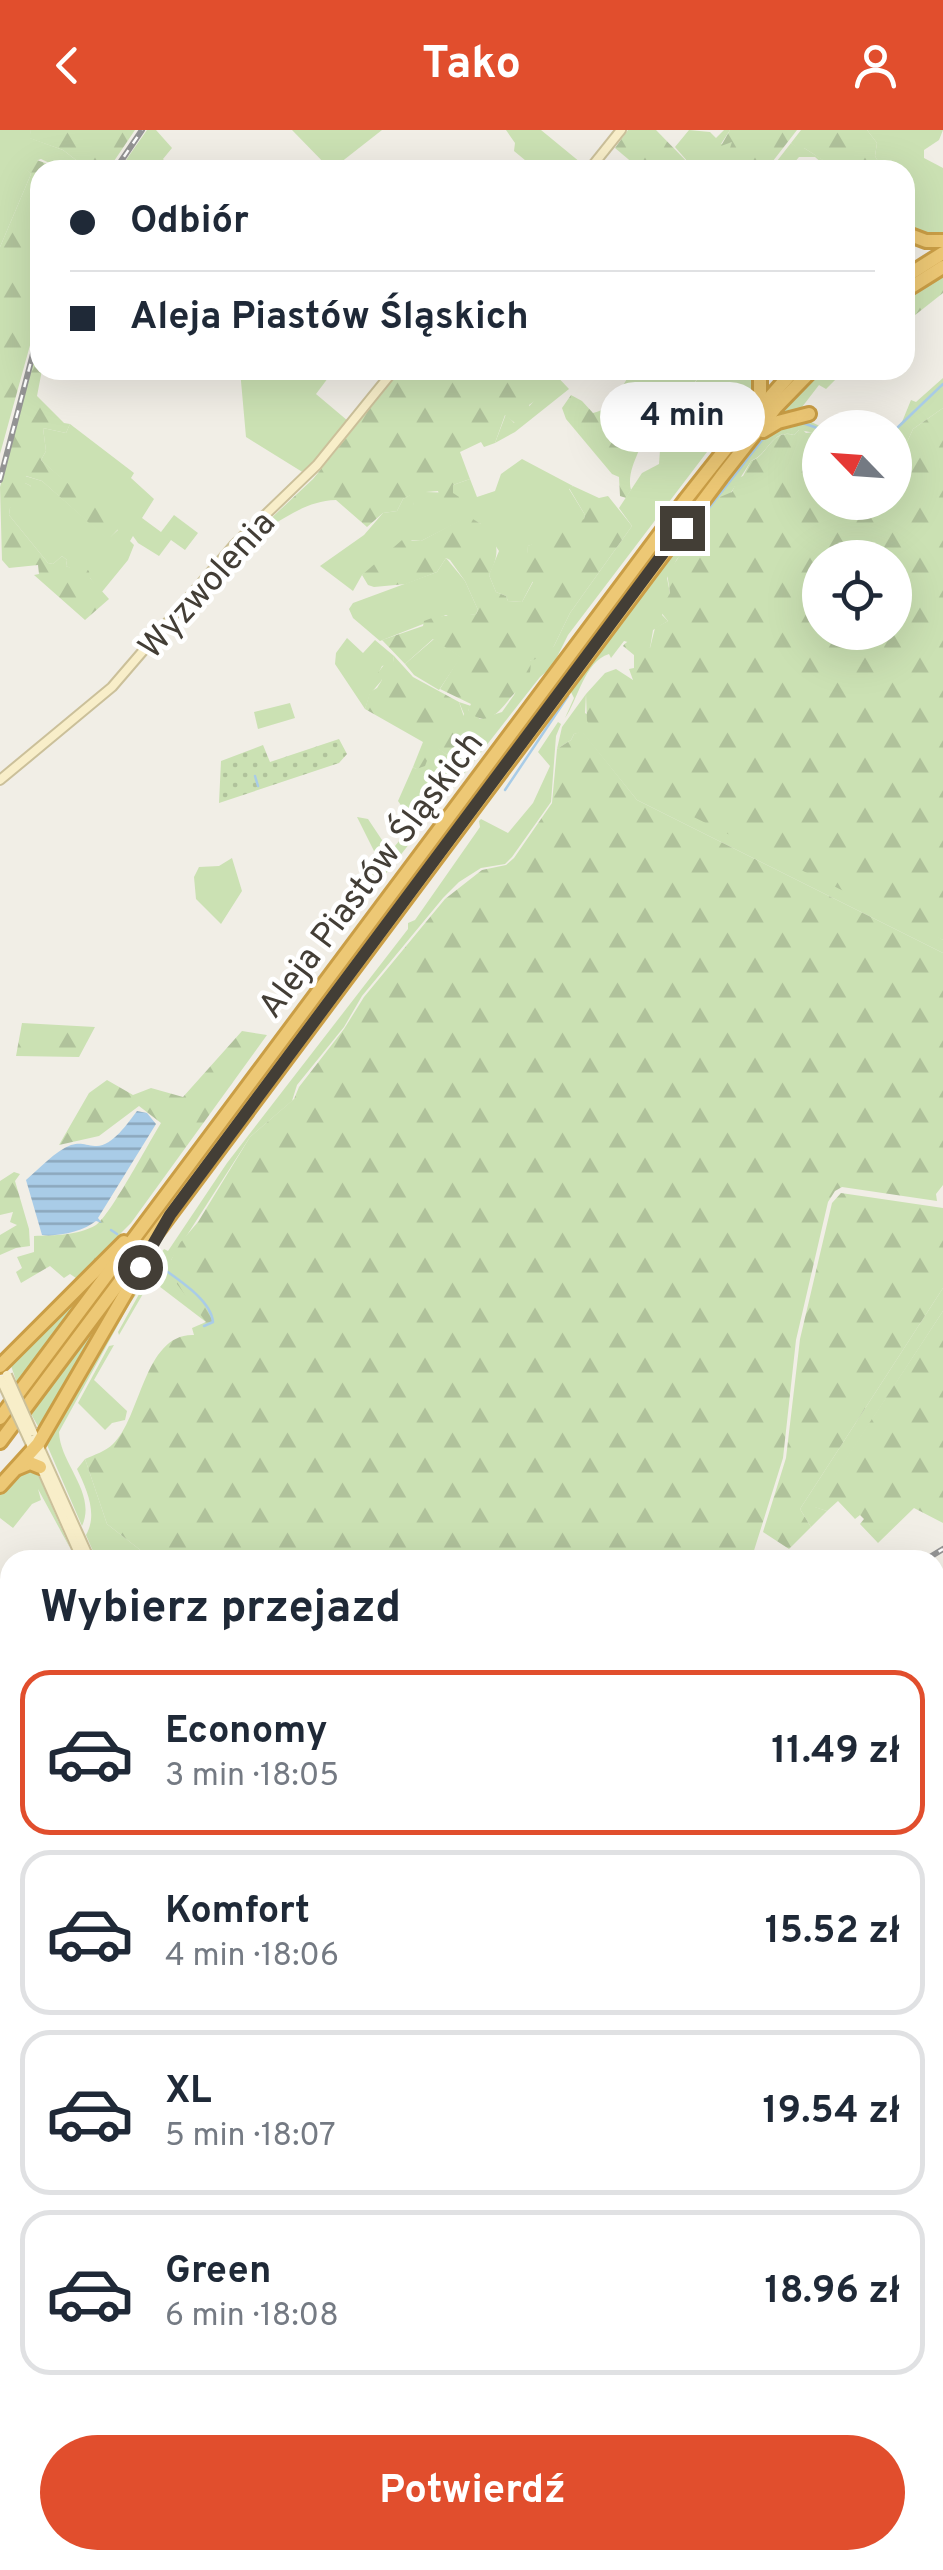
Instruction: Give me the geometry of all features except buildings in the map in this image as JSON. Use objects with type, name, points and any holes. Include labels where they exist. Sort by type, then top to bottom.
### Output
[{"type":"highway","points":[[915,237],[943,241]]},
{"type":"highway","points":[[915,270],[943,253]]},
{"type":"highway","points":[[915,286],[943,268]]},
{"type":"highway","points":[[738,443],[760,392],[760,380]]},
{"type":"highway","name":"Aleja Piastów Śląskich","points":[[0,1442],[164,1212],[786,380]]},
{"type":"highway","name":"Aleja Piastów Śląskich","points":[[738,443],[802,380]]},
{"type":"highway","points":[[738,443],[778,422],[802,416]]},
{"type":"highway","points":[[2,1367],[18,1347],[164,1212]]},
{"type":"highway","points":[[0,1486],[33,1441],[164,1212]]},
{"type":"highway","name":"Aleja Piastów Śląskich","points":[[0,1418],[164,1212]]},
{"type":"highway","points":[[16,1469],[30,1464],[40,1467]]},
{"type":"street","points":[[597,160],[621,130]]},
{"type":"street","name":"Wyzwolenia","points":[[0,780],[112,687],[235,544],[304,480],[386,380]]},
{"type":"street","points":[[2,1367],[85,1550]]},
{"type":"street","points":[[33,1441],[40,1467],[77,1550]]},
{"type":"green space","points":[[0,130],[31,130],[30,138],[63,150],[76,160],[30,160],[23,165],[30,176],[0,247]]},
{"type":"green space","points":[[31,130],[135,130],[115,160],[76,160],[63,150],[29,138]]},
{"type":"green space","points":[[147,130],[156,130],[172,148],[164,160],[126,160]]},
{"type":"green space","points":[[292,130],[382,130],[344,160],[321,160]]},
{"type":"green space","points":[[506,130],[541,130],[577,160],[525,160],[514,151],[515,143]]},
{"type":"green space","points":[[628,130],[656,130],[685,160],[629,160],[615,148]]},
{"type":"green space","points":[[689,130],[710,132],[716,138],[730,130],[721,144],[732,142],[742,160],[686,160],[675,147]]},
{"type":"green space","points":[[730,130],[797,130],[774,160],[738,160],[729,151],[732,142],[721,146]]},
{"type":"green space","points":[[801,130],[867,130],[877,143],[877,160],[822,160],[791,143]]},
{"type":"green space","points":[[867,130],[943,130],[939,140],[924,150],[924,158],[943,168],[943,239],[915,232],[915,160],[877,160],[877,143]]},
{"type":"green space","points":[[791,143],[823,160],[799,157],[778,160]]},
{"type":"green space","points":[[18,153],[37,160],[30,160],[30,173],[17,161]]},
{"type":"green space","points":[[30,176],[30,345],[0,454],[0,247]]},
{"type":"green space","points":[[943,276],[943,293],[915,315],[915,295]]},
{"type":"green space","points":[[30,373],[30,380],[40,380],[37,396],[64,423],[70,424],[66,433],[43,428],[46,451],[41,460],[119,528],[108,540],[42,481],[26,476],[25,483],[31,486],[21,504],[10,508],[9,515],[48,563],[53,564],[62,556],[71,568],[78,562],[109,599],[85,620],[34,575],[39,574],[38,565],[9,568],[2,560],[0,487]]},
{"type":"green space","points":[[943,378],[943,408],[912,431],[912,410],[907,410],[911,400],[916,402]]},
{"type":"green space","points":[[241,380],[326,380],[316,394],[348,421],[304,473],[246,437]]},
{"type":"green space","points":[[393,380],[533,380],[545,394],[529,405],[531,412],[515,423],[505,415],[495,443],[484,447],[481,442],[460,452],[470,479],[453,485],[453,493],[459,497],[458,508],[441,500],[438,491],[426,492],[423,502],[414,506],[411,495],[403,499],[397,511],[383,513],[367,527],[336,500],[326,501],[299,510],[265,529],[266,523],[313,479]]},
{"type":"green space","points":[[518,380],[560,380],[569,389],[495,443],[506,414],[514,423],[534,401]]},
{"type":"green space","points":[[626,380],[696,380],[670,411],[663,411],[640,428],[645,430],[626,498],[620,496],[619,477],[612,474],[566,419],[562,408],[571,395],[593,413],[611,402]]},
{"type":"green space","points":[[697,380],[757,380],[754,401],[748,398],[568,635],[552,667],[540,677],[352,917],[343,910],[345,904],[376,864],[378,869],[371,881],[391,863],[378,859],[357,817],[368,819],[390,852],[414,823],[398,801],[413,767],[416,769],[433,744],[447,755],[464,714],[459,702],[471,706],[468,710],[480,719],[502,712],[530,661],[554,646],[570,613],[632,526],[619,508],[642,473],[659,464],[662,423]]},
{"type":"green space","points":[[813,380],[835,380],[826,389],[819,385],[799,411],[776,418]]},
{"type":"green space","points":[[943,408],[943,940],[641,791],[587,721],[586,694],[605,673],[616,669],[633,680],[629,669],[634,668],[634,655],[623,646],[632,641],[650,648],[655,628],[668,621],[660,611],[670,593],[667,573],[685,549],[698,540],[701,526],[707,525],[722,506],[720,497],[732,492],[751,461],[775,439],[802,429],[802,520],[912,520],[912,431]]},
{"type":"green space","points":[[802,421],[802,431],[775,438],[751,461],[718,513],[699,534],[699,540],[677,559],[667,578],[670,593],[662,615],[668,621],[653,630],[650,648],[624,641],[611,658],[609,654],[600,658],[565,718],[574,698],[569,688],[755,444],[771,429]]},
{"type":"green space","points":[[70,424],[134,473],[131,478],[154,499],[142,518],[161,532],[174,515],[198,533],[185,550],[171,540],[159,556],[133,536],[128,560],[101,593],[90,578],[66,566],[67,560],[62,556],[53,564],[48,563],[9,515],[10,508],[31,486],[25,483],[25,476],[42,481],[108,539],[118,530],[41,460],[46,451],[43,428],[66,433]]},
{"type":"green space","points":[[522,459],[573,486],[569,489],[585,515],[584,520],[528,546],[526,572],[533,581],[522,602],[508,601],[496,592],[489,575],[499,551],[481,524],[468,517],[421,541],[412,540],[362,575],[353,591],[320,566],[364,535],[383,513],[397,511],[403,499],[412,494],[414,505],[425,492],[453,493],[453,485],[470,479],[477,497],[495,491],[501,474]]},
{"type":"green space","points":[[573,486],[599,498],[608,496],[632,526],[570,613],[554,646],[544,656],[530,661],[527,679],[498,712],[489,718],[479,718],[468,710],[471,704],[440,689],[460,657],[433,639],[405,664],[382,640],[423,626],[424,621],[431,619],[476,614],[478,610],[465,581],[450,560],[446,558],[437,572],[406,584],[374,587],[362,575],[402,540],[421,541],[468,516],[485,523],[493,536],[496,554],[489,575],[496,592],[508,601],[522,602],[533,582],[524,576],[528,546],[584,519],[569,488]]},
{"type":"green space","points":[[446,558],[465,581],[478,610],[476,614],[452,618],[446,615],[380,641],[353,618],[349,609],[353,603],[437,572]]},
{"type":"green space","points":[[347,638],[363,653],[375,640],[394,656],[393,663],[382,666],[382,680],[370,694],[365,709],[335,664],[336,653]]},
{"type":"green space","points":[[434,639],[461,657],[439,690],[414,675],[405,664]]},
{"type":"green space","points":[[394,656],[413,677],[459,702],[469,732],[465,747],[447,755],[433,745],[425,766],[416,769],[413,767],[423,742],[365,709],[370,692],[382,680],[377,674],[386,662],[393,662]]},
{"type":"green space","points":[[586,694],[585,713],[943,940],[943,953],[637,800],[582,732],[557,749],[562,727]]},
{"type":"green space","points":[[290,703],[295,718],[258,729],[254,712]]},
{"type":"green space","points":[[558,722],[561,724],[556,736],[551,802],[512,857],[505,864],[481,868],[443,898],[362,996],[344,1027],[297,1085],[292,1101],[250,1137],[171,1260],[206,1322],[151,1280],[119,1335],[148,1278],[130,1303],[59,1432],[85,1502],[82,1526],[44,1438],[138,1276],[153,1252],[157,1259],[164,1249],[168,1251],[227,1163],[408,929],[408,923],[415,920],[480,827],[479,821],[508,833],[533,803],[550,766],[538,752]]},
{"type":"green space","points":[[582,731],[637,800],[943,953],[943,1185],[936,1194],[937,1201],[842,1187],[828,1202],[796,1340],[783,1458],[754,1550],[140,1550],[107,1524],[85,1459],[110,1446],[122,1432],[164,1348],[177,1338],[194,1335],[192,1328],[206,1322],[170,1275],[171,1260],[180,1243],[198,1222],[250,1137],[294,1099],[364,997],[445,899],[482,870],[506,865],[514,858],[552,803],[557,749]]},
{"type":"green space","points":[[339,739],[347,754],[339,763],[219,803],[221,761],[263,745],[270,762]]},
{"type":"green space","points":[[232,858],[242,891],[221,924],[196,899],[194,877],[199,867],[219,866]]},
{"type":"green space","points":[[22,1023],[95,1027],[79,1057],[16,1056]]},
{"type":"green space","points":[[242,1031],[267,1035],[131,1223],[76,1278],[70,1274],[64,1278],[50,1266],[21,1283],[16,1272],[22,1268],[17,1257],[34,1252],[34,1236],[73,1233],[96,1225],[120,1194],[161,1123],[139,1106],[99,1136],[59,1145],[89,1093],[107,1080],[133,1095],[151,1088],[183,1097]]},
{"type":"green space","points":[[14,1172],[20,1174],[15,1181],[30,1246],[0,1255],[0,1235],[17,1225],[10,1222],[13,1212],[0,1215],[0,1181]]},
{"type":"green space","points":[[841,1193],[943,1208],[943,1288],[800,1509],[811,1527],[789,1549],[763,1532],[786,1458],[800,1339],[832,1203]]},
{"type":"green space","points":[[114,1255],[18,1386],[9,1360]]},
{"type":"green space","points":[[127,1282],[40,1430],[30,1412]]},
{"type":"green space","points":[[943,1288],[943,1311],[815,1507],[827,1511],[811,1527],[800,1509]]},
{"type":"green space","points":[[943,1311],[943,1523],[914,1508],[878,1543],[860,1524],[864,1519],[860,1515],[855,1519],[838,1501],[827,1511],[814,1507]]},
{"type":"green space","points":[[114,1345],[94,1380],[127,1411],[125,1420],[112,1423],[105,1430],[78,1403],[109,1346]]},
{"type":"green space","points":[[85,1459],[107,1524],[140,1550],[93,1550],[86,1535],[91,1519],[90,1502],[77,1469]]},
{"type":"green space","points":[[25,1468],[38,1474],[70,1548],[38,1489],[41,1500],[32,1504],[13,1528],[0,1518],[0,1492]]},
{"type":"water","points":[[137,1111],[147,1113],[156,1124],[98,1218],[102,1223],[96,1221],[63,1234],[42,1235],[26,1180],[71,1145],[107,1143]]},
{"type":"waterway","points":[[912,414],[943,384]]},
{"type":"waterway","points":[[623,618],[766,435]]},
{"type":"waterway","points":[[505,790],[568,696]]},
{"type":"waterway","points":[[255,776],[258,786]]},
{"type":"waterway","points":[[111,1230],[117,1234]]},
{"type":"waterway","points":[[154,1262],[205,1304],[213,1322],[204,1326]]},
{"type":"railway","points":[[122,160],[142,130]]},
{"type":"railway","points":[[0,480],[30,365]]},
{"type":"route","points":[[140,1267],[170,1215],[682,528]]}]
